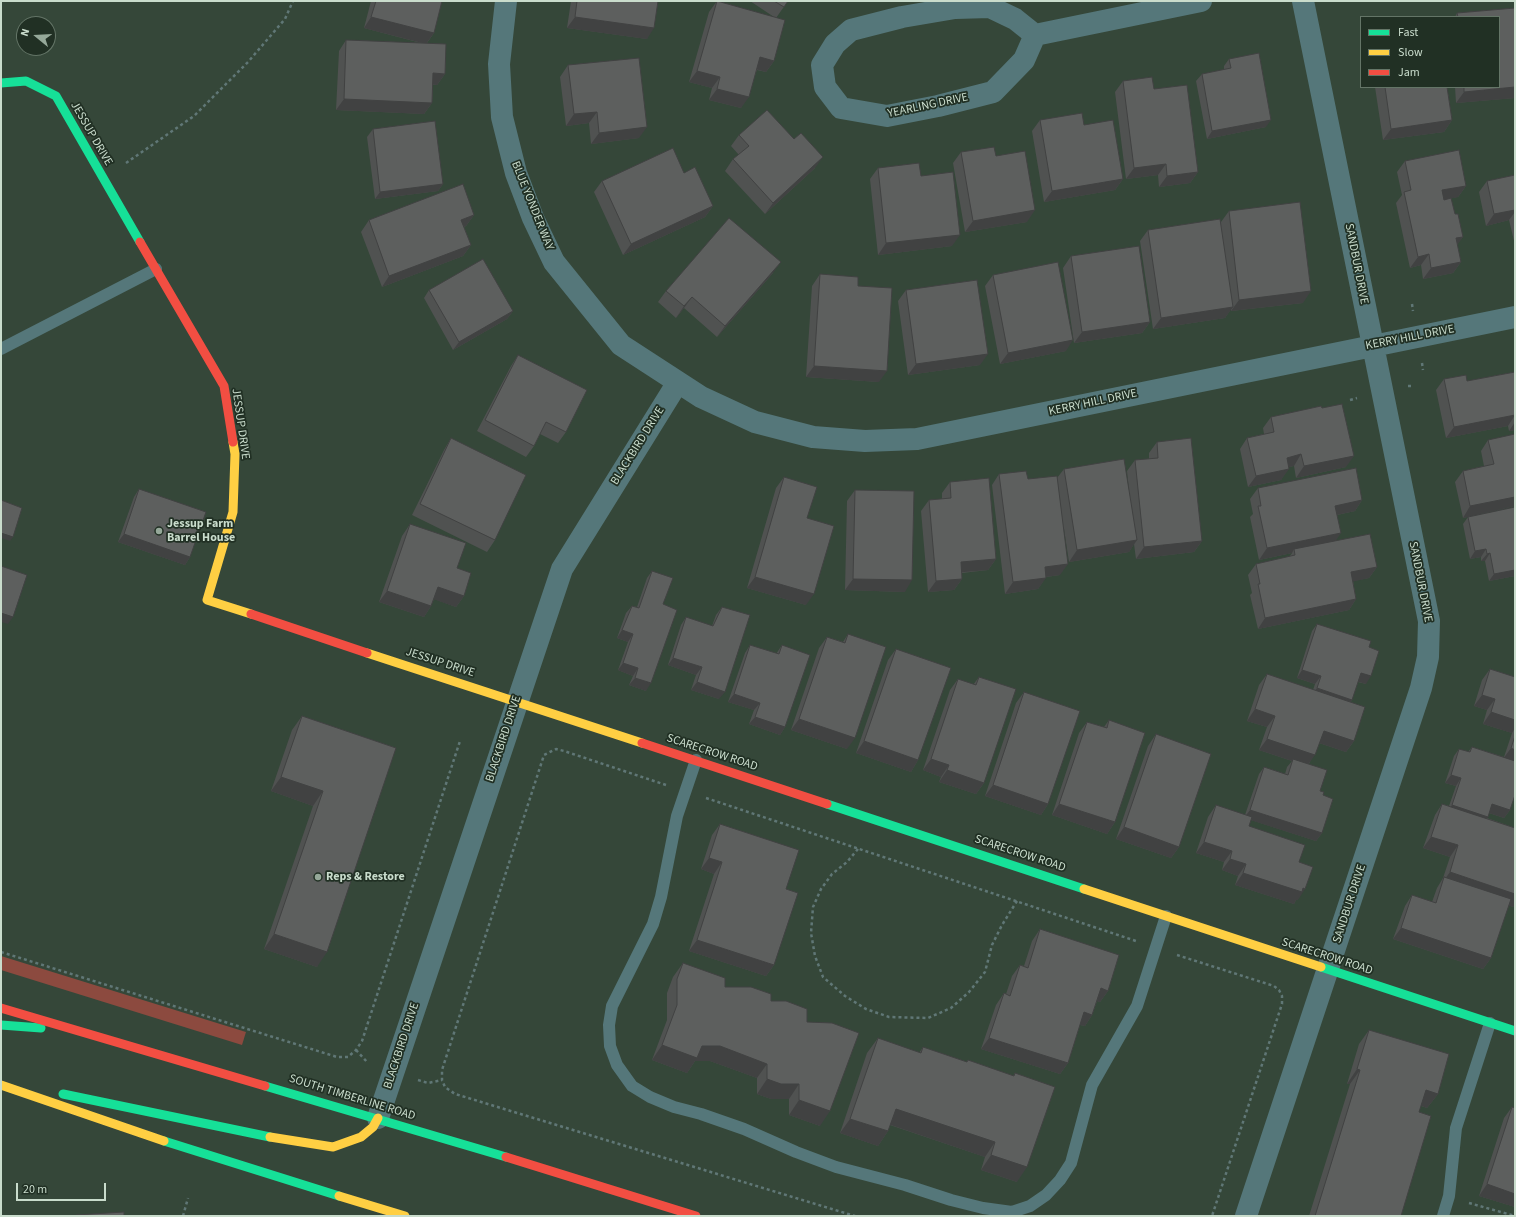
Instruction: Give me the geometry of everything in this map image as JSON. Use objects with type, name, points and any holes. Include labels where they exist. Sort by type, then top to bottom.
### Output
[{"type":"street","name":"BLUE YONDER WAY","points":[[506,1],[499,64],[502,117],[516,173],[534,218],[554,262],[621,345],[678,382]]},
{"type":"street","points":[[1035,35],[1201,1]]},
{"type":"street","name":"SANDBUR DRIVE","points":[[1246,1216],[1421,688],[1428,657],[1429,621],[1303,1]]},
{"type":"street","name":"YEARLING DRIVE","points":[[990,6],[1015,19],[1035,35],[1024,60],[993,92],[938,106],[887,116],[862,113],[841,108],[825,87],[822,65],[835,44],[851,30],[902,17],[955,8],[990,6]]},
{"type":"street","name":"JESSUP DRIVE","points":[[1,83],[26,81],[56,96],[224,386],[235,454],[233,512],[207,600],[517,701]]},
{"type":"street","name":"KERRY HILL DRIVE","points":[[678,382],[701,397],[755,422],[814,437],[865,441],[917,439],[1515,317]]},
{"type":"street","name":"BLACKBIRD DRIVE","points":[[378,1118],[562,569],[678,382]]},
{"type":"street","name":"SCARECROW ROAD","points":[[517,701],[1515,1031]]},
{"type":"street","name":"SOUTH TIMBERLINE ROAD","points":[[1,1008],[68,1029],[378,1118],[696,1216]]},
{"type":"street","points":[[1,1025],[68,1029]]},
{"type":"street","points":[[1,1081],[282,1139],[333,1147],[361,1137],[373,1127],[378,1118]]},
{"type":"street","points":[[1,1086],[214,1158],[405,1216]]},
{"type":"lane","points":[[1,349],[156,269]]},
{"type":"lane","points":[[696,760],[676,816],[661,898],[654,924],[612,1006],[609,1025],[610,1046],[617,1065],[632,1086],[650,1097],[674,1107],[701,1114],[744,1129],[796,1152],[836,1167],[905,1185],[950,1200],[1012,1212],[1030,1206],[1046,1195],[1060,1180],[1071,1163],[1092,1086],[1137,1006],[1166,916]]},
{"type":"lane","points":[[1443,1216],[1448,1196],[1456,1128],[1490,1023]]},
{"type":"path","points":[[103,179],[194,116],[248,62],[285,19],[293,1]]},
{"type":"path","points":[[1421,361],[1423,370]]},
{"type":"path","points":[[1,952],[337,1057],[348,1057],[356,1050],[362,1041],[460,741]]},
{"type":"path","points":[[670,786],[556,749],[544,755],[442,1070],[442,1080],[445,1087],[455,1094],[855,1216]]},
{"type":"path","points":[[704,797],[1136,941]]},
{"type":"path","points":[[858,849],[847,862],[832,874],[821,889],[813,907],[811,933],[815,956],[823,977],[844,996],[866,1009],[888,1017],[928,1018],[951,1008],[969,992],[985,972],[992,945],[1017,901]]},
{"type":"path","points":[[1176,954],[1274,986],[1279,990],[1282,996],[1282,1004],[1212,1216]]},
{"type":"path","points":[[356,1050],[367,1062]]},
{"type":"path","points":[[428,1083],[442,1080]]},
{"type":"path","points":[[1448,1196],[1514,1216]]},
{"type":"path","points":[[183,1216],[188,1198]]},
{"type":"shaded area","points":[[1,956],[246,1032],[242,1045],[1,970]]},
{"type":"building","points":[[376,1],[442,1],[434,33],[371,17]]},
{"type":"building","points":[[577,1],[658,1],[654,28],[575,17]]},
{"type":"building","points":[[717,1],[785,20],[774,61],[760,57],[749,97],[717,89],[720,77],[697,71]]},
{"type":"building","points":[[774,1],[788,1],[784,7]]},
{"type":"building","points":[[1515,8],[1515,87],[1464,92],[1464,88],[1500,88],[1500,16],[1458,16],[1457,13]]},
{"type":"building","points":[[346,40],[446,44],[445,74],[433,73],[432,103],[344,99]]},
{"type":"building","points":[[1259,53],[1271,120],[1212,131],[1202,74],[1231,68],[1229,59]]},
{"type":"building","points":[[639,58],[647,127],[599,133],[597,112],[574,114],[568,65]]},
{"type":"building","points":[[1152,77],[1154,89],[1187,85],[1198,172],[1167,176],[1166,164],[1134,168],[1123,81]]},
{"type":"building","points":[[1385,88],[1447,88],[1452,120],[1391,129]]},
{"type":"building","points":[[767,110],[794,139],[801,133],[823,157],[773,203],[733,159],[749,146],[739,135]]},
{"type":"building","points":[[1082,113],[1084,125],[1113,120],[1123,179],[1052,191],[1040,120]]},
{"type":"building","points":[[435,121],[443,184],[380,192],[373,129]]},
{"type":"building","points":[[994,147],[996,156],[1025,151],[1035,210],[973,221],[961,152]]},
{"type":"building","points":[[673,148],[684,173],[695,167],[713,206],[631,244],[602,181]]},
{"type":"building","points":[[1459,150],[1466,186],[1442,190],[1444,200],[1451,198],[1455,214],[1458,214],[1463,237],[1456,238],[1461,262],[1431,268],[1429,254],[1418,257],[1404,192],[1411,190],[1405,161]]},
{"type":"building","points":[[919,163],[921,176],[953,172],[960,235],[886,243],[878,168]]},
{"type":"building","points":[[1515,175],[1515,210],[1494,214],[1487,181]]},
{"type":"building","points":[[463,184],[474,215],[461,220],[471,245],[389,276],[369,220]]},
{"type":"building","points":[[1300,202],[1311,291],[1239,300],[1229,211]]},
{"type":"building","points":[[729,218],[781,262],[725,326],[692,297],[684,306],[666,291]]},
{"type":"building","points":[[1220,219],[1233,307],[1161,318],[1148,230]]},
{"type":"building","points":[[1139,246],[1150,322],[1082,332],[1071,256]]},
{"type":"building","points":[[483,259],[513,311],[459,342],[429,290]]},
{"type":"building","points":[[1058,262],[1073,340],[1008,353],[993,275]]},
{"type":"building","points":[[820,274],[858,277],[858,286],[892,288],[887,371],[814,366]]},
{"type":"building","points":[[977,280],[988,354],[916,364],[906,290]]},
{"type":"building","points":[[518,355],[587,390],[566,432],[546,422],[534,446],[485,420]]},
{"type":"building","points":[[1515,372],[1515,415],[1454,427],[1444,379],[1466,375],[1467,381]]},
{"type":"building","points":[[1342,404],[1354,456],[1304,466],[1301,454],[1287,458],[1289,469],[1256,476],[1247,438],[1274,432],[1271,417],[1321,406],[1322,408]]},
{"type":"building","points":[[1515,434],[1515,497],[1470,506],[1463,471],[1494,464],[1488,440]]},
{"type":"building","points":[[451,438],[526,475],[495,540],[420,504]]},
{"type":"building","points":[[1191,438],[1202,541],[1144,547],[1135,460],[1158,458],[1157,442]]},
{"type":"building","points":[[1124,459],[1137,540],[1077,550],[1064,469]]},
{"type":"building","points":[[1356,468],[1362,500],[1335,506],[1341,533],[1267,548],[1258,506],[1261,506],[1258,488]]},
{"type":"building","points":[[1026,471],[1028,479],[1057,476],[1068,564],[1045,567],[1046,578],[1013,582],[999,474]]},
{"type":"building","points":[[784,477],[817,487],[807,518],[834,526],[814,594],[755,577]]},
{"type":"building","points":[[989,478],[996,559],[961,562],[962,579],[936,581],[929,500],[951,498],[950,482]]},
{"type":"building","name":"Jessup Farm Barrel House","points":[[139,489],[206,512],[190,557],[124,534]]},
{"type":"building","points":[[855,490],[914,491],[912,580],[853,579]]},
{"type":"building","points":[[1,500],[22,508],[13,537],[1,533]]},
{"type":"building","points":[[1515,507],[1515,570],[1494,574],[1490,553],[1487,554],[1486,549],[1475,551],[1468,517]]},
{"type":"building","points":[[410,524],[466,543],[457,568],[471,573],[464,596],[438,587],[431,606],[387,591]]},
{"type":"building","points":[[1370,534],[1377,567],[1351,572],[1356,599],[1265,618],[1258,584],[1260,584],[1256,564],[1295,555],[1294,549]]},
{"type":"building","points":[[1,566],[27,575],[13,617],[1,613]]},
{"type":"building","points":[[652,571],[673,578],[663,604],[677,610],[651,683],[635,678],[638,668],[623,663],[633,634],[622,630],[632,606],[639,608]]},
{"type":"building","points":[[722,607],[750,615],[725,692],[697,682],[702,667],[673,658],[686,617],[713,626]]},
{"type":"building","points":[[1317,624],[1371,641],[1369,647],[1379,651],[1371,676],[1361,673],[1352,700],[1317,688],[1321,676],[1302,670]]},
{"type":"building","points":[[848,634],[886,647],[855,738],[799,719],[827,637],[845,643]]},
{"type":"building","points":[[750,645],[779,654],[782,645],[810,655],[785,727],[755,717],[760,703],[734,694]]},
{"type":"building","points":[[896,649],[951,668],[918,760],[864,741]]},
{"type":"building","points":[[1490,669],[1515,677],[1515,720],[1491,712],[1495,699],[1482,695]]},
{"type":"building","points":[[1267,674],[1365,707],[1354,741],[1324,731],[1315,755],[1267,739],[1275,716],[1255,709]]},
{"type":"building","points":[[979,677],[1016,689],[984,783],[947,770],[949,765],[931,759],[958,679],[976,685]]},
{"type":"building","points":[[1024,692],[1080,711],[1048,804],[993,785]]},
{"type":"building","name":"Reps & Restore","points":[[302,716],[396,748],[327,952],[274,934],[323,791],[281,777]]},
{"type":"building","points":[[1109,720],[1145,733],[1115,822],[1059,804],[1087,722],[1107,728]]},
{"type":"building","points":[[1156,734],[1211,754],[1179,847],[1124,827]]},
{"type":"building","points":[[1515,736],[1515,750],[1511,748]]},
{"type":"building","points":[[1472,747],[1515,761],[1515,795],[1510,810],[1492,804],[1488,817],[1452,805],[1461,778],[1451,775],[1459,749],[1470,752]]},
{"type":"building","points":[[1293,759],[1327,770],[1320,791],[1324,792],[1323,795],[1333,799],[1322,833],[1250,810],[1264,767],[1288,775]]},
{"type":"building","points":[[1442,804],[1515,828],[1515,894],[1450,872],[1458,845],[1431,837]]},
{"type":"building","points":[[1216,805],[1252,817],[1249,826],[1305,845],[1299,862],[1313,867],[1305,889],[1303,888],[1302,892],[1243,873],[1246,864],[1230,859],[1232,851],[1204,842]]},
{"type":"building","points":[[720,824],[799,850],[786,889],[798,893],[774,965],[697,940],[722,862],[709,858]]},
{"type":"building","points":[[1444,877],[1511,899],[1491,958],[1401,928],[1412,895],[1436,903]]},
{"type":"building","points":[[1040,929],[1119,955],[1108,991],[1101,988],[1092,1015],[1084,1012],[1068,1063],[989,1038],[1004,993],[1010,996],[1020,965],[1028,968]]},
{"type":"building","points":[[683,963],[725,978],[725,987],[751,987],[771,994],[771,1001],[786,1001],[807,1009],[807,1022],[832,1023],[859,1033],[830,1111],[799,1100],[799,1084],[781,1084],[767,1079],[767,1064],[720,1046],[702,1046],[697,1058],[662,1045],[677,1005],[677,979]]},
{"type":"building","points":[[1369,1030],[1449,1054],[1438,1094],[1426,1090],[1419,1112],[1431,1116],[1401,1216],[1315,1216],[1360,1070],[1357,1069]]},
{"type":"building","points":[[878,1038],[921,1053],[923,1047],[967,1062],[968,1060],[1014,1076],[1015,1073],[1055,1087],[1027,1167],[991,1155],[995,1142],[896,1109],[888,1131],[850,1119]]},
{"type":"building","points":[[1512,1107],[1515,1108],[1515,1194],[1487,1184]]},
{"type":"building","points":[[124,1212],[124,1216],[76,1216],[76,1215]]},
{"type":"traffic: fast","points":[[1,83],[26,81],[56,96],[140,242]]},
{"type":"traffic: fast","points":[[827,804],[1084,889]]},
{"type":"traffic: fast","points":[[1321,967],[1515,1031]]},
{"type":"traffic: fast","points":[[1,1025],[41,1028]]},
{"type":"traffic: fast","points":[[265,1086],[506,1157]]},
{"type":"traffic: fast","points":[[63,1094],[270,1137]]},
{"type":"traffic: fast","points":[[164,1141],[339,1196]]},
{"type":"traffic: slow","points":[[233,442],[235,454],[233,512],[207,600],[251,614]]},
{"type":"traffic: slow","points":[[367,653],[642,743]]},
{"type":"traffic: slow","points":[[1084,889],[1321,967]]},
{"type":"traffic: slow","points":[[1,1085],[164,1141]]},
{"type":"traffic: slow","points":[[270,1137],[333,1147],[361,1137],[373,1127],[378,1118]]},
{"type":"traffic: slow","points":[[339,1196],[405,1216]]},
{"type":"traffic: jam","points":[[140,242],[224,386],[233,442]]},
{"type":"traffic: jam","points":[[251,614],[367,653]]},
{"type":"traffic: jam","points":[[642,743],[827,804]]},
{"type":"traffic: jam","points":[[1,1008],[265,1086]]},
{"type":"traffic: jam","points":[[506,1157],[696,1216]]},
{"type":"place","name":"Jessup Farm Barrel House","points":[[159,531]]},
{"type":"place","name":"Reps & Restore","points":[[318,877]]}]
